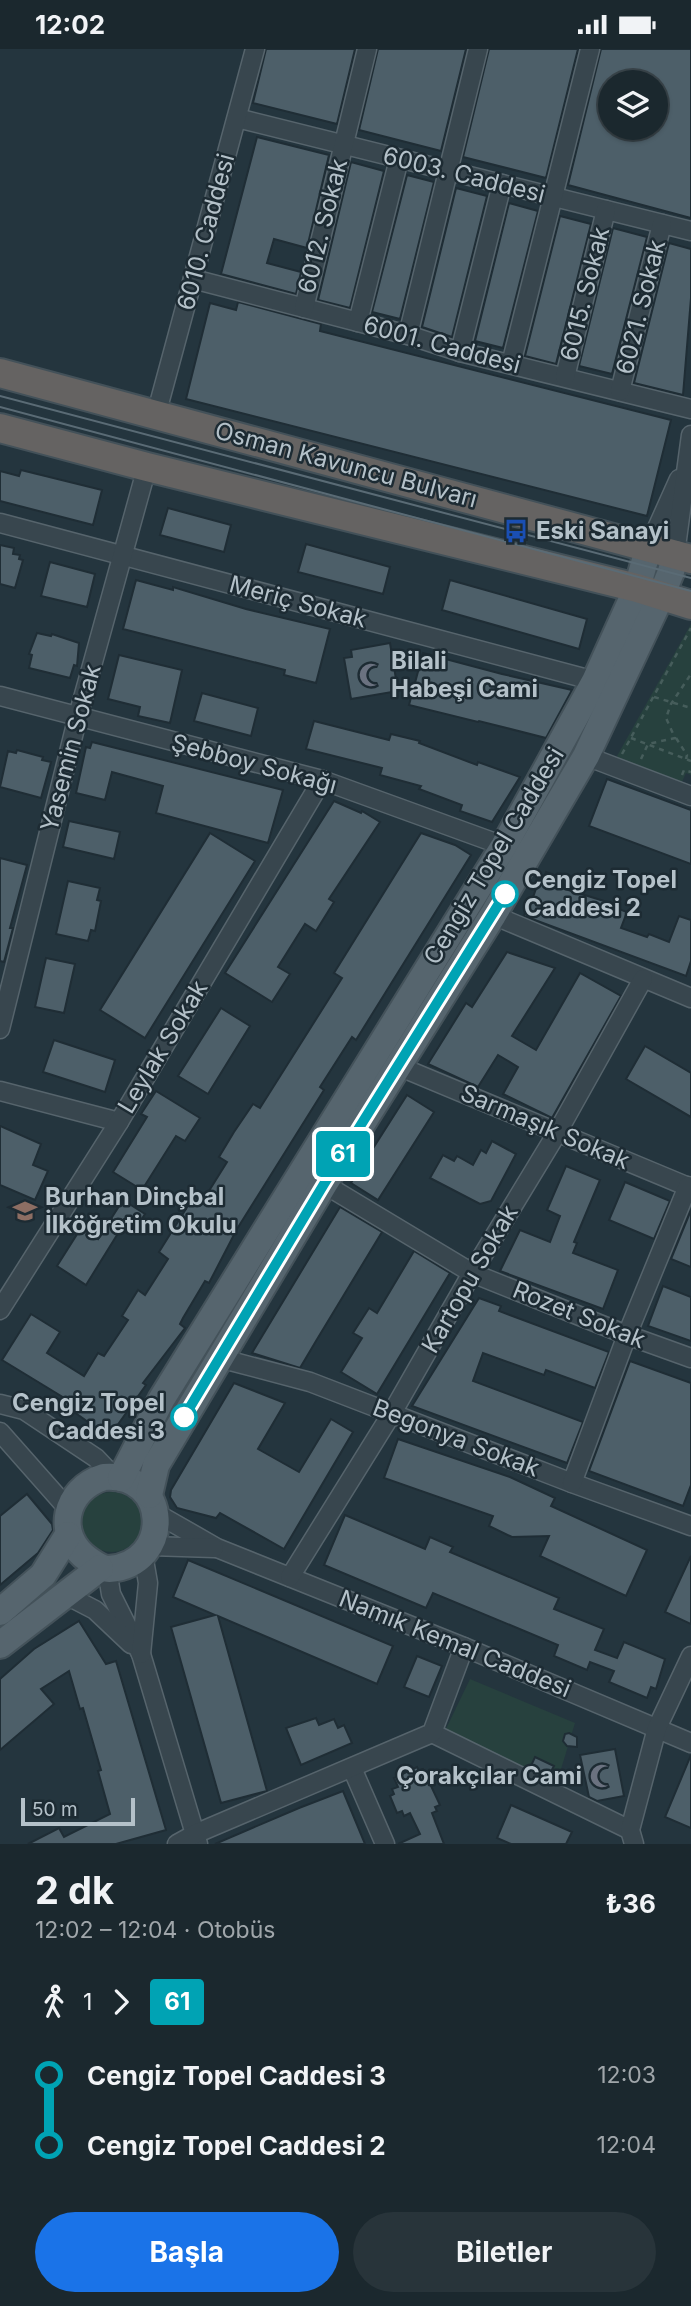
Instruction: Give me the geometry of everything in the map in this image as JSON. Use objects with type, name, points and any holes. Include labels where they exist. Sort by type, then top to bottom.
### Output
[{"type":"highway","name":"Osman Kavuncu Bulvarı","points":[[0,373],[672,553]]},
{"type":"highway","name":"Osman Kavuncu Bulvarı","points":[[0,428],[649,592],[691,605]]},
{"type":"main road","name":"Cengiz Topel Caddesi","points":[[118,1477],[161,1400],[504,846],[595,681],[649,592],[671,572],[672,553]]},
{"type":"main road","name":"Cengiz Topel Caddesi","points":[[152,1504],[156,1465],[586,756],[649,592]]},
{"type":"main road","points":[[0,1612],[43,1576],[69,1522],[72,1500],[86,1485],[94,1480],[118,1477],[133,1482],[152,1504],[156,1533],[146,1550],[130,1563],[104,1568],[0,1645]]},
{"type":"main road","points":[[69,1522],[83,1556],[104,1568]]},
{"type":"street","name":"6010. Caddesi","points":[[156,415],[255,49]]},
{"type":"street","name":"6012. Sokak","points":[[304,308],[367,49]]},
{"type":"street","points":[[408,335],[478,49]]},
{"type":"street","points":[[511,364],[590,49]]},
{"type":"street","name":"6003. Caddesi","points":[[236,118],[691,231]]},
{"type":"street","points":[[358,322],[399,159]]},
{"type":"street","points":[[460,352],[502,184]]},
{"type":"street","name":"6015. Sokak","points":[[565,377],[606,210]]},
{"type":"street","name":"6021. Sokak","points":[[620,391],[662,224]]},
{"type":"street","name":"6001. Caddesi","points":[[193,279],[408,335],[460,352],[691,409]]},
{"type":"street","points":[[672,553],[691,435]]},
{"type":"street","points":[[672,553],[685,463]]},
{"type":"street","name":"Yasemin Sokak","points":[[0,1029],[78,716],[147,467]]},
{"type":"street","name":"Meriç Sokak","points":[[0,523],[595,681]]},
{"type":"street","name":"Şebboy Sokağı","points":[[0,696],[322,780],[504,846]]},
{"type":"street","points":[[586,756],[691,796]]},
{"type":"street","name":"Leylak Sokak","points":[[0,1310],[118,1122],[322,780]]},
{"type":"street","points":[[492,915],[691,998]]},
{"type":"street","name":"Kartopu Sokak","points":[[290,1577],[392,1413],[472,1273],[557,1133],[643,979]]},
{"type":"street","name":"Sarmaşık Sokak","points":[[398,1066],[689,1187]]},
{"type":"street","points":[[0,1091],[118,1122]]},
{"type":"street","name":"Rozet Sokak","points":[[324,1184],[472,1273],[691,1359]]},
{"type":"street","points":[[572,1483],[627,1335],[689,1187]]},
{"type":"street","name":"Begonya Sokak","points":[[219,1359],[310,1382],[691,1526]]},
{"type":"street","points":[[0,1404],[24,1410],[96,1458],[118,1477]]},
{"type":"street","points":[[0,1432],[69,1522]]},
{"type":"street","name":"Namık Kemal Caddesi","points":[[152,1504],[217,1548],[464,1647],[691,1743]]},
{"type":"street","name":"Namık Kemal Caddesi","points":[[146,1550],[217,1548]]},
{"type":"street","points":[[141,1654],[148,1583],[146,1550]]},
{"type":"street","points":[[104,1568],[111,1594],[141,1654],[196,1839]]},
{"type":"street","points":[[66,1595],[95,1611],[141,1654]]},
{"type":"street","points":[[177,1844],[196,1839],[432,1733],[464,1647]]},
{"type":"street","points":[[432,1733],[632,1837],[657,1728],[691,1656]]},
{"type":"street","points":[[352,1768],[385,1844]]},
{"type":"path","points":[[621,757],[691,628]]},
{"type":"path","points":[[691,674],[671,704],[666,718],[675,738],[691,761]]},
{"type":"path","points":[[654,697],[691,708]]},
{"type":"path","points":[[631,738],[688,756]]},
{"type":"path","points":[[648,744],[675,738]]},
{"type":"path","points":[[638,765],[648,744]]},
{"type":"path","points":[[678,782],[684,770],[691,772]]},
{"type":"green space","points":[[691,624],[691,775],[686,773],[680,786],[622,764],[617,756]]},
{"type":"green space","points":[[106,1492],[118,1492],[134,1500],[140,1510],[140,1534],[134,1544],[118,1552],[106,1552],[90,1544],[82,1528],[82,1516],[90,1500]]},
{"type":"green space","points":[[470,1679],[575,1723],[555,1789],[443,1735]]},
{"type":"building","points":[[266,49],[355,49],[337,124],[253,103]]},
{"type":"building","points":[[378,49],[466,49],[441,151],[359,130]]},
{"type":"building","points":[[489,49],[578,49],[546,178],[463,157]]},
{"type":"building","points":[[601,49],[691,49],[691,218],[568,185]]},
{"type":"building","points":[[257,137],[329,155],[307,248],[274,239],[267,263],[301,272],[296,294],[221,274]]},
{"type":"building","points":[[351,162],[384,171],[350,308],[318,300]]},
{"type":"building","points":[[407,175],[434,182],[400,319],[372,312]]},
{"type":"building","points":[[456,188],[487,196],[452,337],[422,327]]},
{"type":"building","points":[[509,203],[538,211],[503,348],[475,341]]},
{"type":"building","points":[[560,216],[591,224],[556,364],[525,356]]},
{"type":"building","points":[[613,228],[647,237],[612,374],[579,366]]},
{"type":"building","points":[[669,243],[691,249],[691,298],[683,395],[634,383]]},
{"type":"building","points":[[238,302],[321,324],[320,331],[671,420],[647,516],[186,399],[210,303],[236,310]]},
{"type":"building","points":[[21,470],[102,490],[93,525],[0,501],[0,471],[19,476]]},
{"type":"building","points":[[168,508],[231,525],[224,552],[160,535]]},
{"type":"building","points":[[306,544],[390,567],[383,594],[298,572]]},
{"type":"building","points":[[0,545],[14,548],[13,554],[20,555],[19,559],[23,560],[15,588],[0,584]]},
{"type":"building","points":[[50,562],[95,574],[87,607],[41,596]]},
{"type":"building","points":[[136,580],[173,590],[173,587],[246,609],[330,629],[316,683],[284,675],[285,670],[123,629]]},
{"type":"building","points":[[450,580],[587,619],[579,649],[442,610]]},
{"type":"building","points":[[37,633],[52,634],[79,643],[77,666],[74,665],[70,678],[29,668],[32,655],[29,654]]},
{"type":"building","name":"Bilali Habeşi Cami","points":[[390,643],[398,691],[351,699],[344,658],[352,657],[351,650]]},
{"type":"building","points":[[423,653],[572,690],[546,738],[409,705]]},
{"type":"building","points":[[119,655],[182,670],[170,723],[138,716],[140,707],[108,699]]},
{"type":"building","points":[[202,693],[258,708],[251,736],[194,721]]},
{"type":"building","points":[[314,721],[389,740],[391,734],[420,741],[419,743],[477,765],[478,762],[520,777],[492,822],[460,811],[462,805],[419,789],[421,786],[380,775],[382,768],[306,749]]},
{"type":"building","points":[[92,742],[283,790],[268,843],[156,813],[163,786],[112,772],[105,800],[76,793],[86,747],[90,748]]},
{"type":"building","points":[[17,750],[51,762],[41,798],[0,787],[8,751],[16,753]]},
{"type":"building","points":[[607,779],[691,810],[691,864],[589,826]]},
{"type":"building","points":[[334,801],[361,813],[362,811],[380,822],[329,899],[334,902],[316,931],[305,924],[278,967],[290,974],[272,1002],[225,973]]},
{"type":"building","points":[[69,821],[120,832],[114,859],[63,847]]},
{"type":"building","points":[[210,833],[255,861],[145,1038],[100,1010]]},
{"type":"building","points":[[421,833],[455,845],[471,855],[356,1040],[352,1037],[320,1087],[324,1090],[237,1229],[209,1283],[205,1281],[183,1318],[180,1324],[185,1328],[143,1383],[146,1385],[109,1437],[63,1404],[66,1399],[2,1360],[31,1314],[60,1332],[47,1353],[84,1376],[98,1353],[104,1356],[128,1320],[122,1316],[138,1290],[145,1295],[168,1259],[159,1252],[194,1196],[202,1202],[227,1162],[219,1157],[234,1132],[253,1104],[260,1108],[342,978],[334,973]]},
{"type":"building","points":[[0,858],[27,865],[4,962],[0,961]]},
{"type":"building","points":[[546,872],[565,879],[562,888],[617,905],[616,908],[627,912],[621,928],[647,937],[649,934],[669,942],[679,916],[691,920],[691,961],[686,976],[524,916],[538,883],[542,884]]},
{"type":"building","points":[[68,881],[100,888],[97,900],[101,901],[95,931],[91,930],[88,941],[56,934]]},
{"type":"building","points":[[507,952],[555,968],[512,1036],[536,1050],[580,973],[621,996],[552,1118],[503,1094],[518,1067],[498,1055],[478,1087],[428,1064],[466,1003],[472,1007]]},
{"type":"building","points":[[46,958],[75,964],[64,1013],[35,1007]]},
{"type":"building","points":[[221,1008],[250,1026],[208,1094],[178,1076]]},
{"type":"building","points":[[54,1040],[115,1060],[105,1092],[43,1072]]},
{"type":"building","points":[[645,1046],[691,1073],[691,1117],[626,1079]]},
{"type":"building","points":[[156,1091],[200,1118],[185,1141],[176,1136],[142,1190],[113,1172],[147,1117],[141,1114]]},
{"type":"building","points":[[407,1095],[434,1112],[378,1200],[351,1183]]},
{"type":"building","points":[[0,1126],[41,1144],[33,1165],[48,1171],[35,1200],[0,1185]]},
{"type":"building","points":[[492,1141],[516,1154],[491,1201],[480,1204],[430,1178],[443,1155],[454,1161],[457,1156],[473,1165],[481,1150],[486,1153]]},
{"type":"building","points":[[566,1166],[600,1180],[574,1242],[577,1243],[573,1253],[618,1270],[603,1309],[500,1271],[520,1230],[550,1242],[560,1216],[547,1210]]},
{"type":"building","points":[[625,1182],[670,1201],[654,1239],[609,1220]]},
{"type":"building","points":[[123,1200],[145,1214],[132,1234],[122,1227],[86,1285],[57,1266],[81,1228],[98,1239]]},
{"type":"building","points":[[340,1207],[382,1232],[300,1368],[252,1353]]},
{"type":"building","points":[[691,1210],[691,1267],[671,1259]]},
{"type":"building","points":[[414,1251],[450,1273],[377,1394],[341,1372],[362,1338],[353,1333],[369,1308],[377,1313]]},
{"type":"building","points":[[663,1286],[691,1297],[691,1341],[648,1326]]},
{"type":"building","points":[[479,1298],[501,1306],[499,1311],[609,1352],[595,1388],[546,1370],[544,1375],[483,1353],[473,1381],[583,1422],[567,1463],[412,1406]]},
{"type":"building","points":[[630,1361],[691,1383],[691,1485],[683,1506],[589,1471]]},
{"type":"building","points":[[234,1383],[285,1403],[258,1449],[299,1472],[331,1419],[353,1432],[284,1549],[220,1513],[216,1518],[177,1508],[170,1497],[171,1490]]},
{"type":"building","points":[[398,1439],[510,1477],[555,1498],[551,1506],[647,1550],[626,1596],[540,1556],[549,1536],[512,1537],[489,1526],[493,1516],[384,1478]]},
{"type":"building","points":[[27,1494],[52,1524],[53,1530],[38,1553],[0,1585],[0,1516]]},
{"type":"building","points":[[345,1515],[425,1549],[430,1537],[453,1547],[450,1552],[559,1598],[554,1609],[604,1629],[595,1650],[617,1658],[624,1642],[665,1659],[656,1689],[651,1687],[647,1698],[609,1682],[614,1671],[590,1662],[587,1670],[554,1656],[558,1645],[433,1593],[426,1608],[324,1565]]},
{"type":"building","points":[[691,1556],[691,1624],[665,1612]]},
{"type":"building","points":[[188,1560],[393,1646],[377,1684],[218,1616],[267,1791],[221,1803],[171,1627],[215,1615],[173,1597]]},
{"type":"building","points":[[79,1621],[106,1664],[116,1661],[166,1830],[116,1844],[28,1844],[59,1828],[64,1837],[110,1814],[98,1771],[101,1770],[69,1671],[41,1689],[54,1704],[0,1750],[0,1679],[34,1649]]},
{"type":"building","points":[[417,1656],[442,1666],[429,1697],[404,1687]]},
{"type":"building","points":[[316,1718],[319,1725],[334,1719],[338,1728],[344,1725],[352,1743],[301,1765],[286,1728]]},
{"type":"building","points":[[565,1734],[577,1737],[577,1747],[567,1746],[563,1741]]},
{"type":"building","name":"Çorakçılar Cami","points":[[615,1749],[624,1796],[597,1801],[589,1797],[580,1755]]},
{"type":"building","points":[[691,1755],[691,1828],[665,1817]]},
{"type":"building","points":[[535,1757],[554,1766],[548,1777],[530,1768]]},
{"type":"building","points":[[417,1767],[419,1771],[423,1769],[440,1805],[435,1807],[437,1811],[432,1813],[444,1844],[398,1844],[420,1834],[410,1813],[404,1816],[402,1811],[397,1813],[390,1796],[394,1794],[392,1789],[398,1787],[394,1778]]},
{"type":"building","points":[[343,1791],[365,1844],[215,1844],[299,1808]]},
{"type":"building","points":[[511,1805],[572,1832],[566,1844],[511,1844],[497,1838]]},
{"type":"tram line","points":[[0,396],[691,578]]},
{"type":"tram line","points":[[0,407],[691,591]]},
{"type":"bus line","name":"61","points":[[184,1417],[324,1184],[505,894]]},
{"type":"place","name":"Eski Sanayi","points":[[516,531]]},
{"type":"place","name":"Bilali Habeşi Cami","points":[[371,675]]},
{"type":"place","name":"Cengiz Topel Caddesi 2","points":[[505,894]]},
{"type":"place","name":"Burhan Dinçbal İlköğretim Okulu","points":[[25,1211]]},
{"type":"place","name":"Cengiz Topel Caddesi 3","points":[[184,1417]]},
{"type":"place","name":"Çorakçılar Cami","points":[[602,1776]]}]
